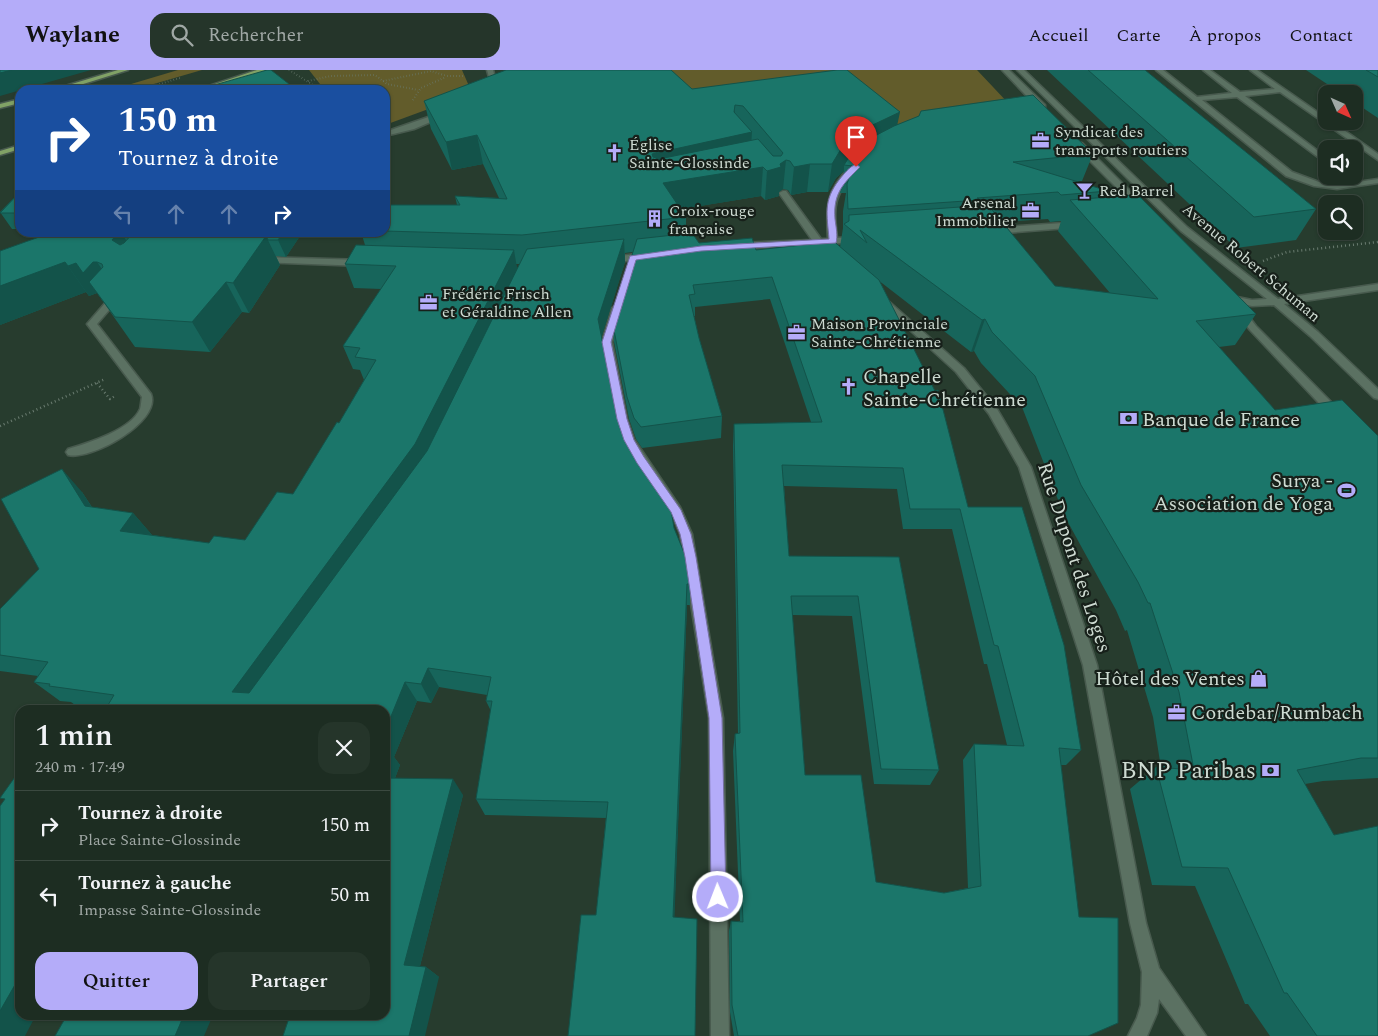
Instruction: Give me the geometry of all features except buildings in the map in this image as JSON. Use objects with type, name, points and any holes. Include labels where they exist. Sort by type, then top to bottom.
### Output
[{"type":"main road","points":[[73,85],[125,70]]},
{"type":"main road","points":[[217,85],[264,70]]},
{"type":"main road","points":[[0,106],[15,102]]},
{"type":"main road","points":[[0,153],[15,148]]},
{"type":"street","points":[[490,70],[498,90]]},
{"type":"street","points":[[1006,70],[1046,111]]},
{"type":"street","name":"Avenue Robert Schuman","points":[[1020,70],[1184,229],[1235,268],[1314,334],[1378,395]]},
{"type":"street","points":[[1159,70],[1289,174],[1318,183]]},
{"type":"street","points":[[1206,70],[1318,155]]},
{"type":"street","points":[[1253,70],[1378,158]]},
{"type":"street","points":[[1195,99],[1281,90]]},
{"type":"street","points":[[390,133],[448,113]]},
{"type":"street","points":[[1073,138],[1147,213]]},
{"type":"street","points":[[833,241],[830,207],[834,192],[848,173],[859,164]]},
{"type":"street","points":[[1363,184],[1378,181]]},
{"type":"street","points":[[1326,185],[1341,188],[1358,185]]},
{"type":"street","points":[[783,193],[818,242],[834,259]]},
{"type":"street","points":[[984,231],[1091,224]]},
{"type":"street","points":[[729,247],[867,240]]},
{"type":"street","points":[[594,262],[662,254]]},
{"type":"street","points":[[627,276],[633,258]]},
{"type":"street","points":[[250,259],[377,264]]},
{"type":"street","points":[[1343,420],[1253,328],[1229,297],[1252,303],[1276,302],[1378,288]]},
{"type":"street","name":"Rue Dupont des Loges","points":[[871,291],[960,370],[993,412],[1025,467],[1090,665],[1134,904],[1151,972],[1197,1036]]},
{"type":"street","points":[[622,294],[607,342],[622,419],[629,440],[640,460],[676,510],[686,534],[716,718],[720,1036]]},
{"type":"street","points":[[72,452],[87,450],[107,440],[130,426],[145,411],[147,397],[92,324],[116,296]]},
{"type":"street","points":[[1137,1036],[1144,1024],[1150,1005],[1152,993],[1151,972]]},
{"type":"path","points":[[290,70],[314,85]]},
{"type":"path","points":[[383,81],[430,71],[447,76],[464,76]]},
{"type":"path","points":[[308,81],[331,76],[375,75],[387,84],[418,90]]},
{"type":"path","points":[[411,106],[414,94],[418,90],[447,76]]},
{"type":"path","points":[[157,85],[182,78]]},
{"type":"path","points":[[1235,268],[1253,265],[1287,252],[1378,242]]},
{"type":"path","points":[[0,426],[126,370]]},
{"type":"path","points":[[97,383],[110,399],[122,393]]},
{"type":"shaded area","points":[[178,70],[202,70],[150,85],[128,85]]},
{"type":"shaded area","points":[[309,70],[462,70],[472,93],[390,123],[390,85],[320,84]]},
{"type":"shaded area","points":[[637,70],[977,70],[1025,121],[893,140],[742,109]]},
{"type":"place","name":"Syndicat des transports routiers","points":[[1041,140]]},
{"type":"place","name":"Église Sainte-Glossinde","points":[[615,153]]},
{"type":"place","name":"Red Barrel","points":[[1085,190]]},
{"type":"place","name":"Arsenal Immobilier","points":[[1030,211]]},
{"type":"place","name":"Croix-rouge française","points":[[655,219]]},
{"type":"place","name":"Frédéric Frisch et Géraldine Allen","points":[[428,302]]},
{"type":"place","name":"Maison Provinciale Sainte-Chrétienne","points":[[797,332]]},
{"type":"place","name":"Chapelle Sainte-Chrétienne","points":[[849,387]]},
{"type":"place","name":"Banque de France","points":[[1128,419]]},
{"type":"place","name":"Surya - Association de Yoga","points":[[1347,491]]},
{"type":"place","name":"Hôtel des Ventes","points":[[1259,678]]},
{"type":"place","name":"Cordebar/Rumbach","points":[[1177,712]]},
{"type":"place","name":"BNP Paribas","points":[[1270,770]]},
{"type":"route","points":[[718,897],[716,718],[686,534],[676,510],[640,460],[629,440],[622,419],[607,342],[633,258],[701,249],[833,241],[830,207],[834,192],[848,173],[856,167]]}]
